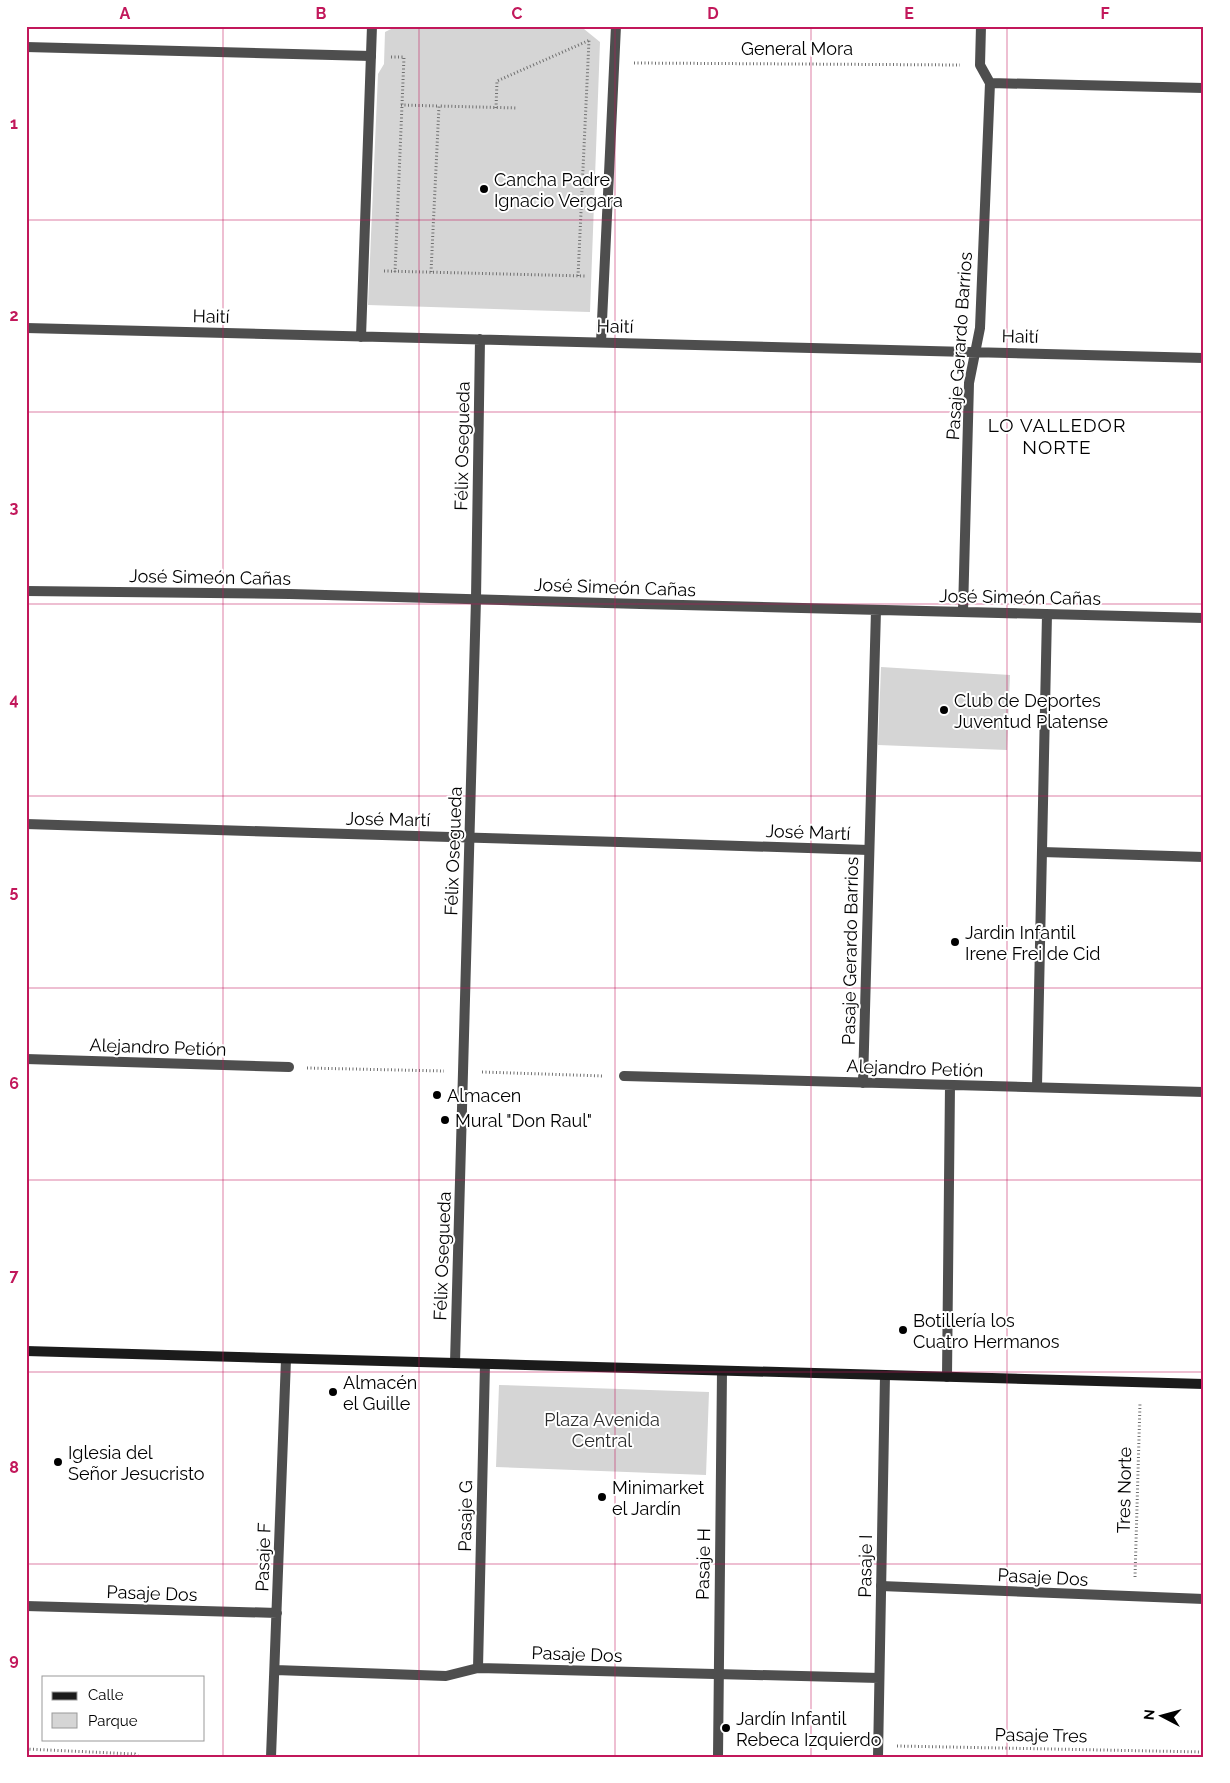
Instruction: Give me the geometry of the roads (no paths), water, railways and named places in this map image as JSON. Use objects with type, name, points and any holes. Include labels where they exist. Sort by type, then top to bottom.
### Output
[{"type":"street","points":[[361,336],[372,26]]},
{"type":"street","points":[[601,342],[616,26]]},
{"type":"street","points":[[981,26],[980,66],[990,83],[1204,88]]},
{"type":"street","points":[[26,47],[371,56]]},
{"type":"street","name":"Pasaje Gerardo Barrios","points":[[963,612],[969,383],[980,328],[990,83]]},
{"type":"street","name":"Haití","points":[[26,328],[1204,358]]},
{"type":"street","name":"Félix Osegueda","points":[[455,1363],[476,599],[480,339]]},
{"type":"street","name":"José Simeón Cañas","points":[[26,591],[290,594],[1204,618]]},
{"type":"street","name":"Pasaje Gerardo Barrios","points":[[863,1083],[876,610]]},
{"type":"street","points":[[1037,1088],[1047,614]]},
{"type":"street","name":"José Martí","points":[[26,824],[869,850]]},
{"type":"street","points":[[1042,852],[1204,857]]},
{"type":"street","name":"Alejandro Petión","points":[[26,1059],[289,1067]]},
{"type":"street","name":"Alejandro Petión","points":[[624,1076],[1204,1092]]},
{"type":"street","points":[[947,1377],[950,1085]]},
{"type":"street","points":[[26,1351],[1204,1384]]},
{"type":"street","name":"Pasaje F","points":[[272,1757],[286,1359]]},
{"type":"street","name":"Pasaje G","points":[[478,1668],[485,1364]]},
{"type":"street","name":"Pasaje H","points":[[718,1757],[722,1371]]},
{"type":"street","name":"Pasaje I","points":[[878,1757],[885,1376]]},
{"type":"street","name":"Pasaje Dos","points":[[881,1586],[1135,1598],[1204,1599]]},
{"type":"street","name":"Pasaje Dos","points":[[26,1606],[277,1613]]},
{"type":"street","name":"Pasaje Dos","points":[[275,1670],[446,1676],[478,1668],[879,1678]]},
{"type":"place","name":"Cancha Padre Ignacio Vergara","points":[[484,189]]},
{"type":"place","name":"Club de Deportes Juventud Platense","points":[[944,710]]},
{"type":"place","name":"Jardin Infantil Irene Frei de Cid","points":[[955,942]]},
{"type":"place","name":"Almacen","points":[[437,1095]]},
{"type":"place","name":"Mural \"Don Raul\"","points":[[445,1120]]},
{"type":"place","name":"Botillería los Cuatro Hermanos","points":[[903,1330]]},
{"type":"place","name":"Almacén el Guille","points":[[333,1392]]},
{"type":"place","name":"Iglesia del Señor Jesucristo","points":[[58,1462]]},
{"type":"place","name":"Minimarket el Jardín","points":[[602,1497]]},
{"type":"place","name":"Jardín Infantil Rebeca Izquierdo","points":[[726,1728]]},
{"type":"district","name":"LO VALLEDOR NORTE","points":[[1057,436]]},
{"type":"park label","name":"Plaza Avenida Central","points":[[602,1429]]}]
